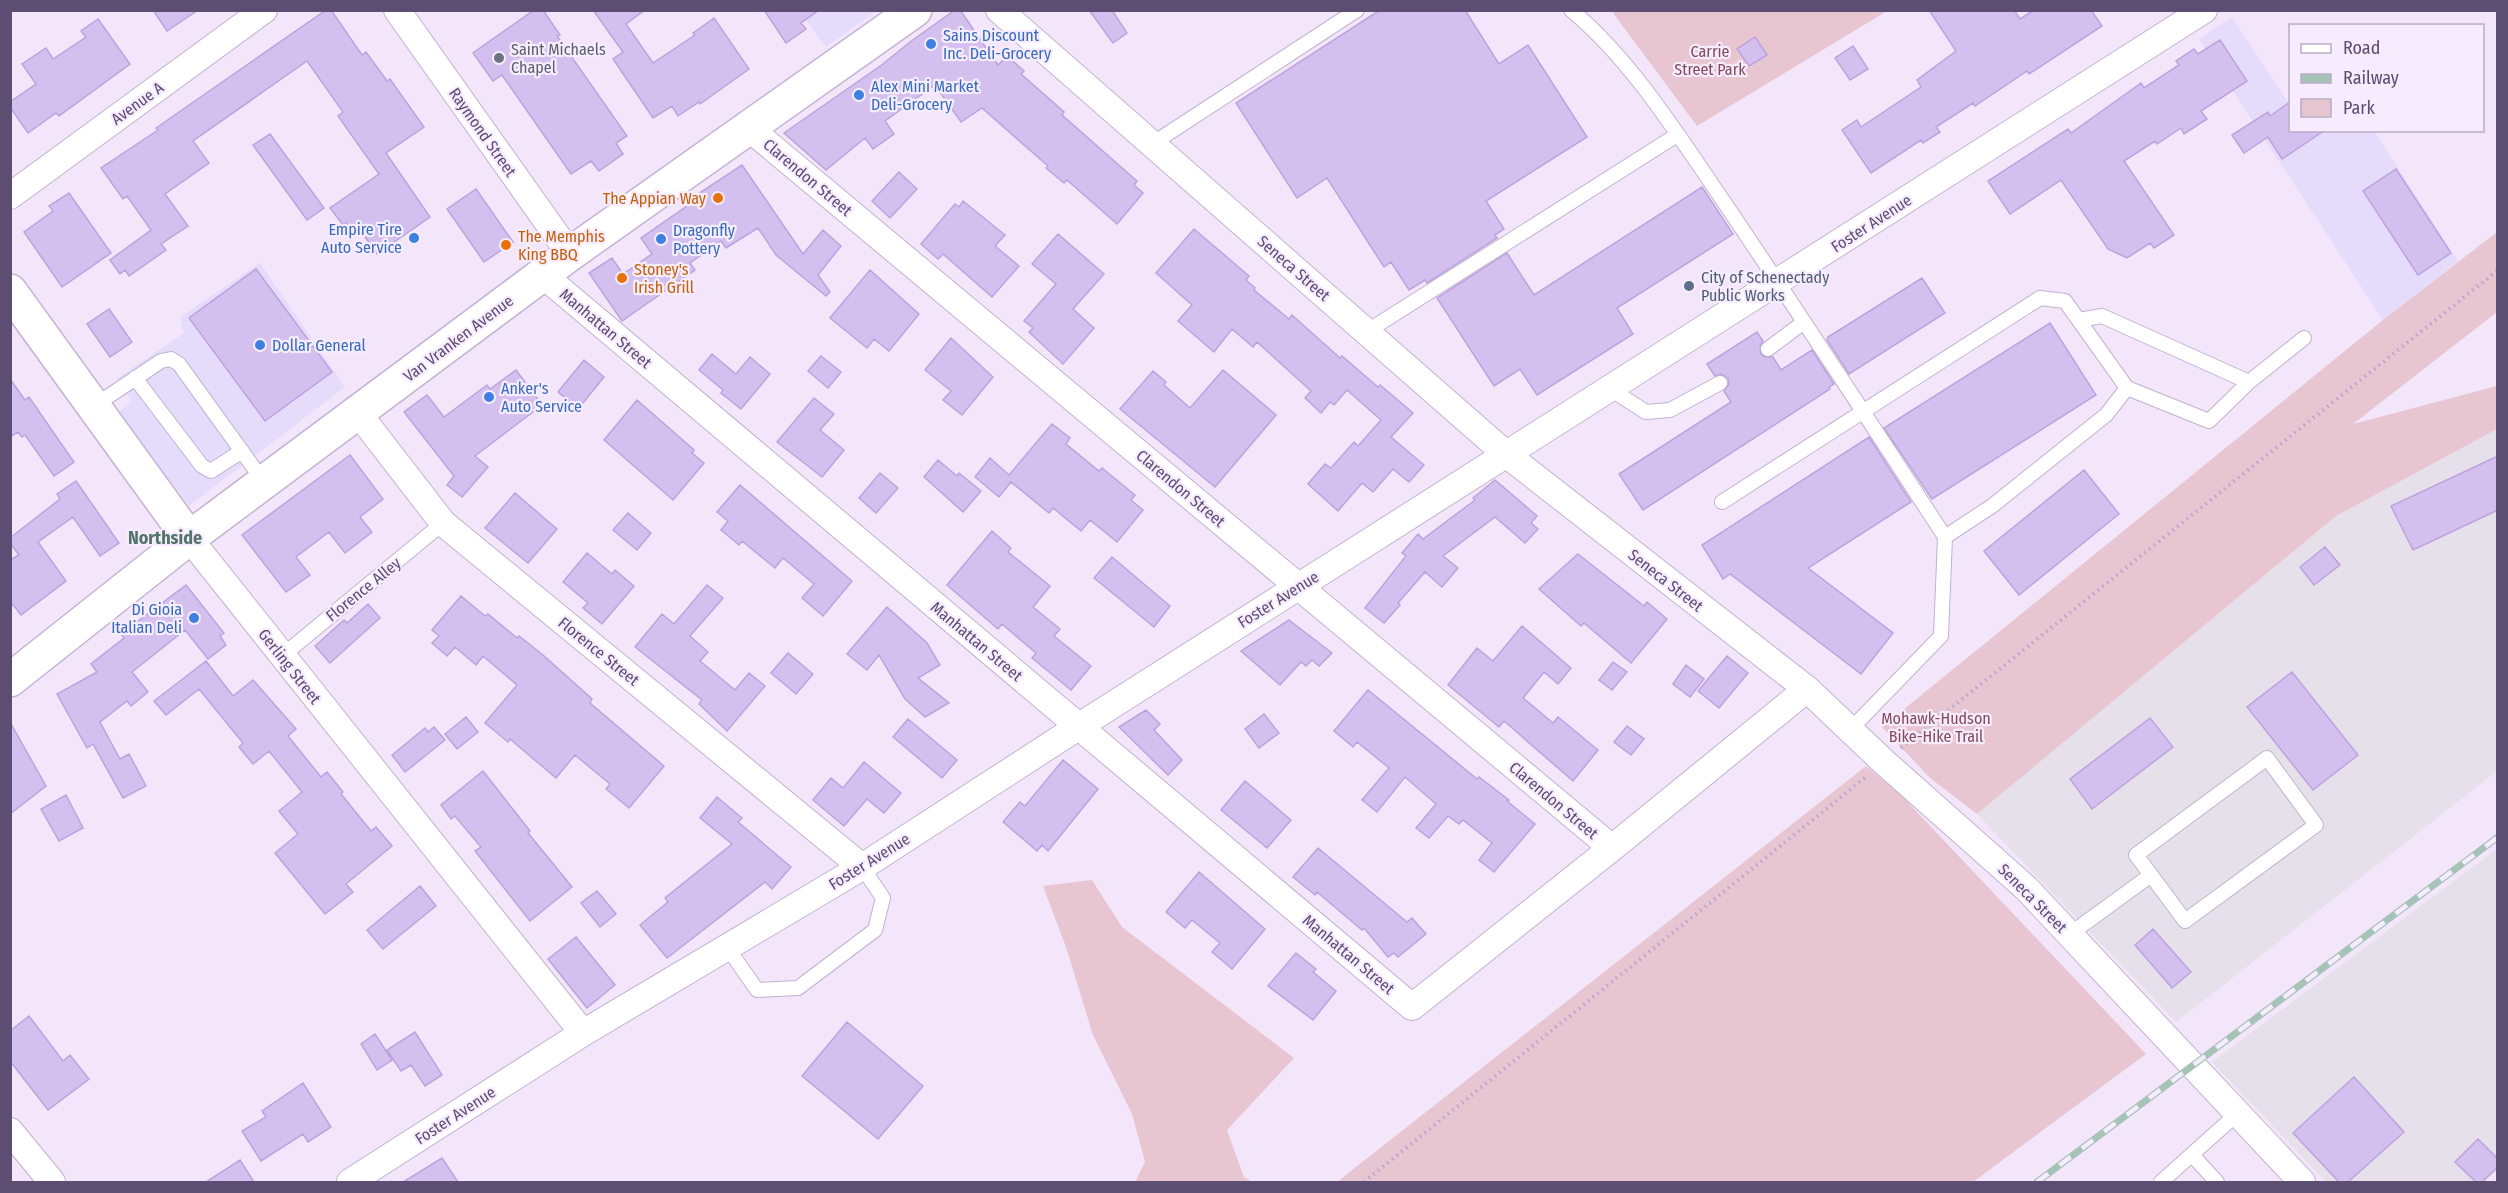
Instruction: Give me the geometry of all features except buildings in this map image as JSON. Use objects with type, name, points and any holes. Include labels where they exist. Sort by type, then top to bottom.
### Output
[{"type":"street","name":"Avenue A","points":[[10,196],[264,10]]},
{"type":"street","name":"Raymond Street","points":[[397,10],[570,254]]},
{"type":"street","name":"Van Vranken Avenue","points":[[10,680],[189,538],[570,254],[750,129],[915,10]]},
{"type":"street","name":"Seneca Street","points":[[999,10],[1507,455],[1806,689],[2026,888],[2302,1182]]},
{"type":"street","name":"Foster Avenue","points":[[350,1182],[583,1033],[862,867],[2204,10]]},
{"type":"street","name":"Clarendon Street","points":[[750,129],[1612,848]]},
{"type":"street","name":"Manhattan Street","points":[[543,275],[1412,1006],[1612,848]]},
{"type":"street","name":"Gerling Street","points":[[10,291],[189,538],[583,1033]]},
{"type":"street","name":"Florence Street","points":[[358,413],[443,523],[862,867]]},
{"type":"street","points":[[1612,848],[1806,689]]},
{"type":"street","points":[[10,1131],[52,1182]]},
{"type":"lane","points":[[1152,144],[1357,10]]},
{"type":"lane","points":[[1570,10],[1588,25],[1648,94],[1778,282],[1945,537],[1941,636],[1850,730]]},
{"type":"lane","points":[[1366,332],[1677,135]]},
{"type":"lane","points":[[1722,502],[2040,298],[2066,301],[2127,388],[2209,421],[2249,382],[2304,338]]},
{"type":"lane","points":[[2079,320],[2102,316],[2249,382]]},
{"type":"lane","points":[[1768,349],[1804,322]]},
{"type":"lane","points":[[94,406],[161,362],[171,359],[179,364],[264,483]]},
{"type":"lane","points":[[135,378],[202,466],[211,471],[242,451]]},
{"type":"lane","points":[[1610,389],[1646,412],[1670,410],[1720,383]]},
{"type":"lane","points":[[1945,537],[1992,506],[2106,415],[2127,388]]},
{"type":"lane","name":"Florence Alley","points":[[282,656],[443,523]]},
{"type":"lane","points":[[2267,758],[2316,825],[2185,921],[2151,875],[2136,855],[2267,758]]},
{"type":"lane","points":[[727,947],[758,990],[798,988],[876,930],[883,898],[862,867]]},
{"type":"lane","points":[[2070,934],[2151,875]]},
{"type":"lane","points":[[2161,1182],[2238,1113]]},
{"type":"lane","points":[[2192,1155],[2217,1182]]},
{"type":"path","points":[[1900,749],[2498,270]]},
{"type":"path","points":[[1364,1182],[1875,769]]},
{"type":"shaded area","points":[[799,11],[876,11],[826,47]]},
{"type":"shaded area","points":[[2232,17],[2287,101],[2289,100],[2289,132],[2375,132],[2458,261],[2383,320],[2199,39]]},
{"type":"shaded area","points":[[260,263],[345,387],[189,506],[118,412],[132,401],[116,379],[184,333],[180,317]]},
{"type":"shaded area","points":[[2497,429],[2497,771],[2176,1022],[1977,814],[2336,516]]},
{"type":"shaded area","points":[[2497,849],[2498,1169],[2484,1182],[2326,1182],[2212,1062]]},
{"type":"green space","name":"Carrie Street Park","points":[[1617,10],[1887,11],[1697,126],[1613,13]]},
{"type":"green space","name":"Mohawk-Hudson Bike-Hike Trail","points":[[2497,232],[2497,312],[2353,424],[2497,386],[2497,429],[2336,516],[1977,814],[1930,778],[1882,727],[2383,320]]},
{"type":"green space","points":[[1866,766],[1899,793],[2146,1054],[1973,1182],[1337,1182]]},
{"type":"green space","points":[[1092,880],[1122,927],[1294,1058],[1227,1130],[1244,1177],[1252,1182],[1135,1182],[1145,1162],[1132,1114],[1093,1035],[1066,947],[1043,886]]},
{"type":"railway","points":[[2037,1182],[2498,837]]},
{"type":"place","name":"Sains Discount Inc. Deli-Grocery","points":[[931,44]]},
{"type":"place","name":"Saint Michaels Chapel","points":[[499,58]]},
{"type":"place","name":"Alex Mini Market Deli-Grocery","points":[[859,95]]},
{"type":"place","name":"The Appian Way","points":[[718,198]]},
{"type":"place","name":"Empire Tire Auto Service","points":[[414,238]]},
{"type":"place","name":"Dragonfly Pottery","points":[[661,239]]},
{"type":"place","name":"The Memphis King BBQ","points":[[506,245]]},
{"type":"place","name":"Stoney's Irish Grill","points":[[622,278]]},
{"type":"place","name":"City of Schenectady Public Works","points":[[1689,286]]},
{"type":"place","name":"Dollar General","points":[[260,345]]},
{"type":"place","name":"Anker's Auto Service","points":[[489,397]]},
{"type":"place","name":"Di Gioia Italian Deli","points":[[194,618]]},
{"type":"district","name":"Northside","points":[[165,538]]}]
